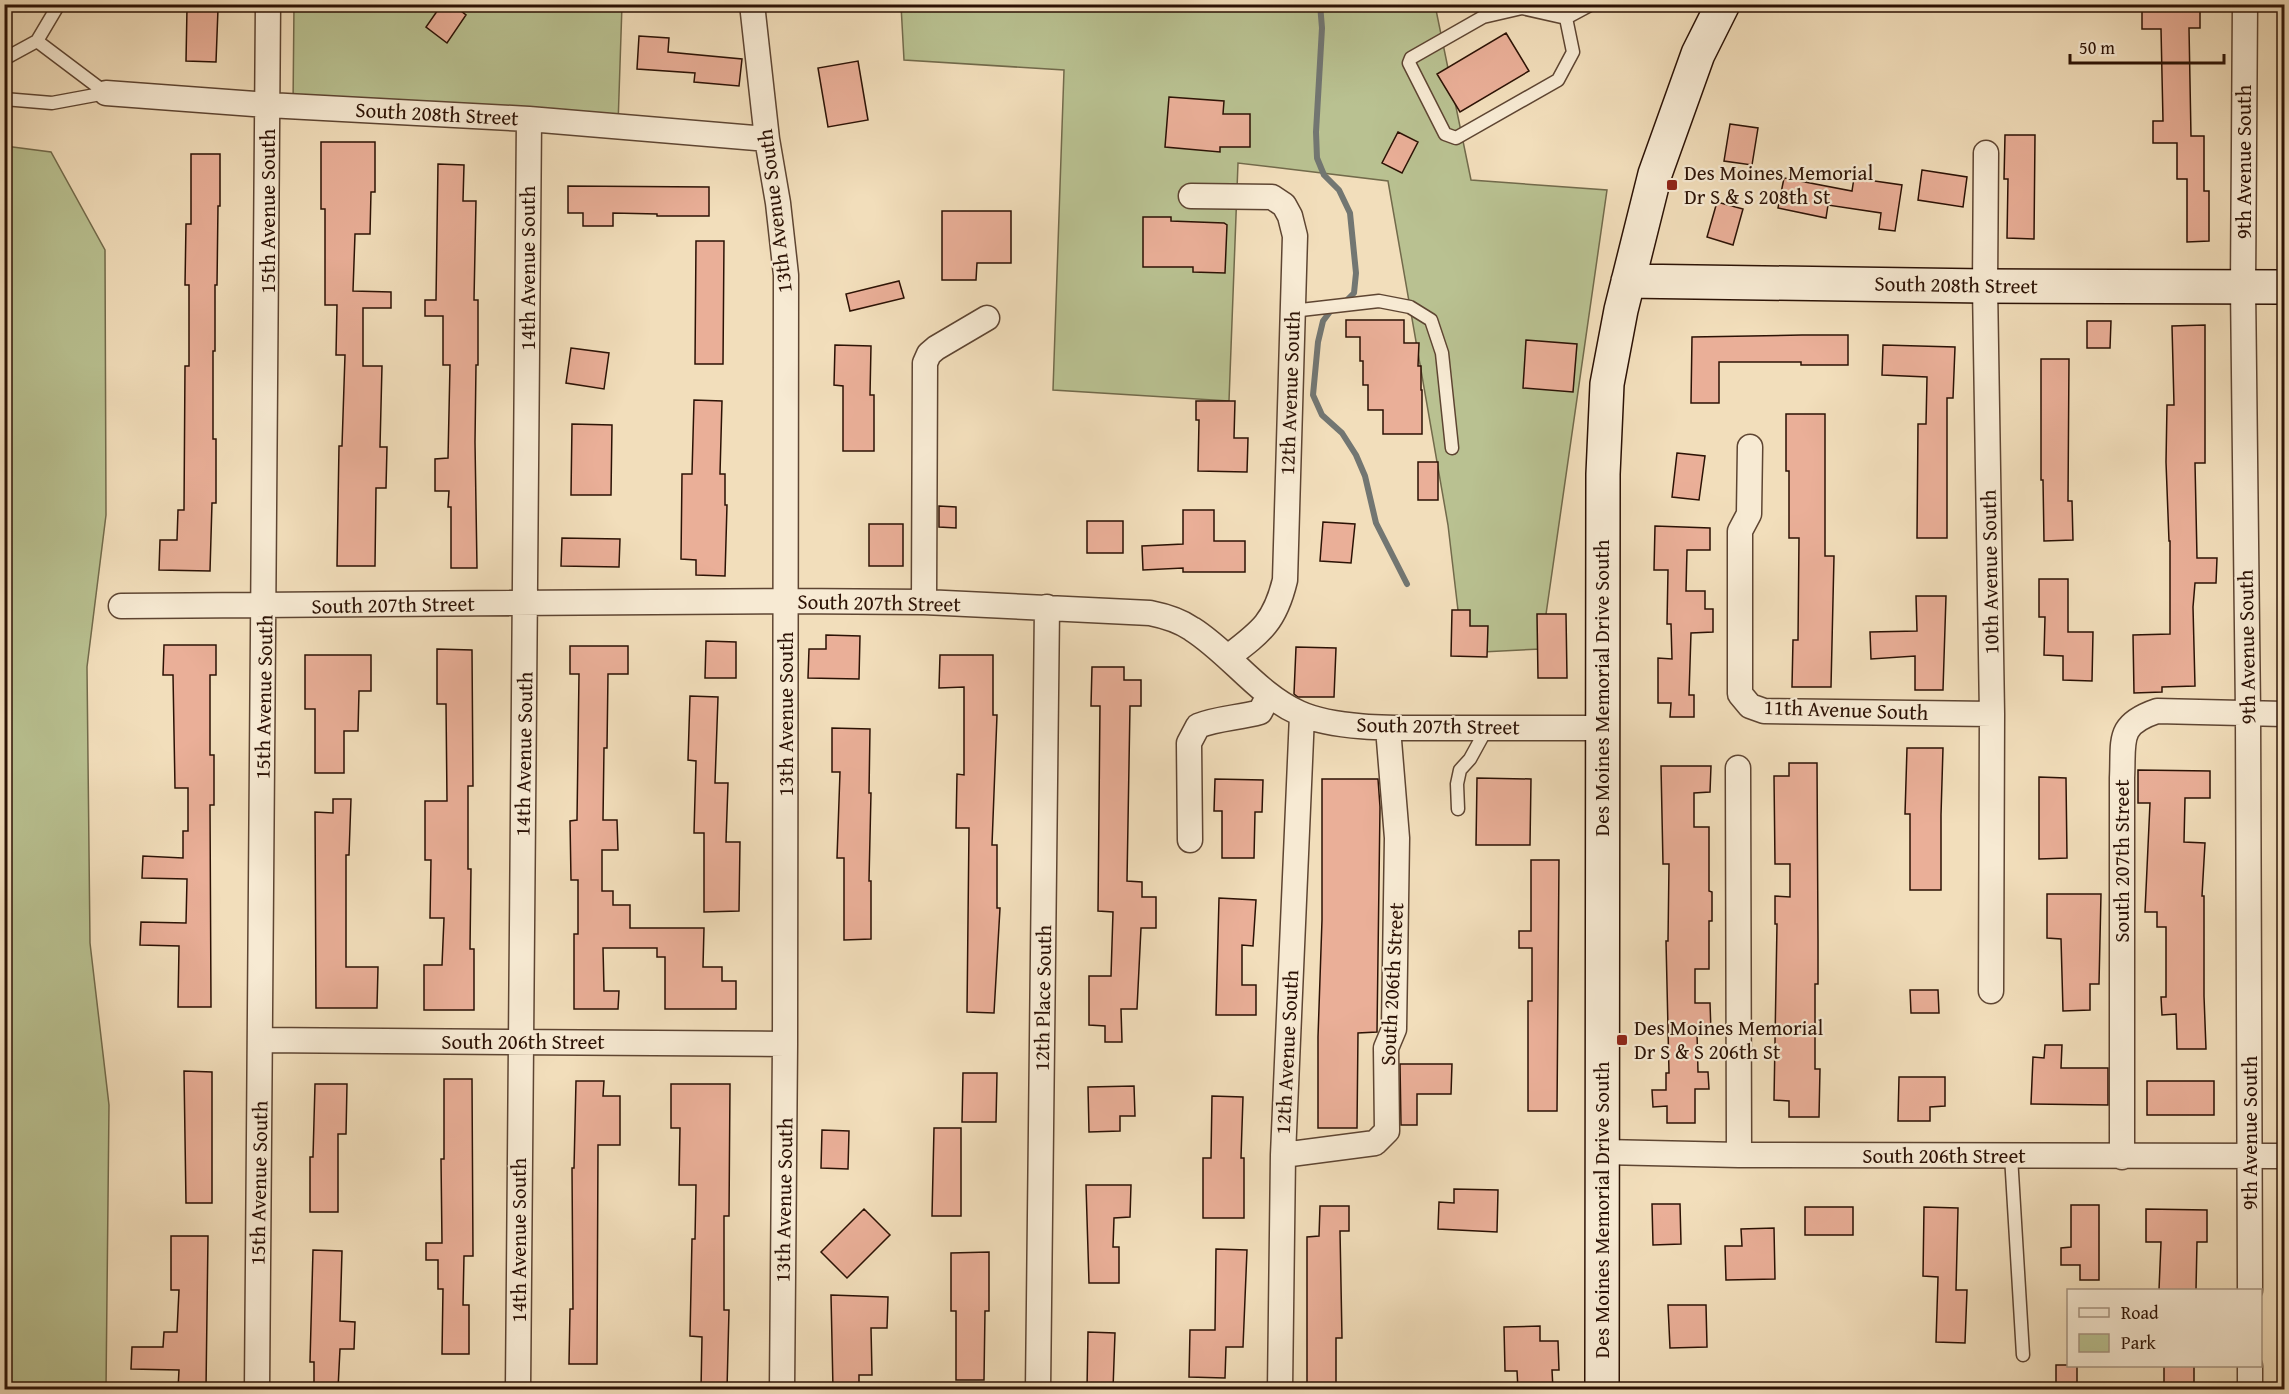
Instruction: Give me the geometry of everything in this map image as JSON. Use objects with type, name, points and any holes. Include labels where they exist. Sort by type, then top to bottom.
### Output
[{"type":"main road","name":"Des Moines Memorial Drive South","points":[[1602,1389],[1603,474],[1607,384],[1655,174],[1698,54],[1723,4]]},
{"type":"main road","name":"South 208th Street","points":[[1629,280],[1985,286],[2284,287]]},
{"type":"street","name":"15th Avenue South","points":[[257,1389],[268,4]]},
{"type":"street","name":"13th Avenue South","points":[[752,4],[767,139],[778,202],[786,275],[787,601],[782,1389]]},
{"type":"street","name":"9th Avenue South","points":[[2245,4],[2243,287],[2248,712],[2250,1289]]},
{"type":"street","name":"South 208th Street","points":[[106,93],[268,105],[529,119],[767,139]]},
{"type":"street","name":"14th Avenue South","points":[[518,1389],[529,119]]},
{"type":"street","name":"10th Avenue South","points":[[1986,153],[1985,286],[1992,714],[1991,991]]},
{"type":"street","name":"12th Avenue South","points":[[1191,196],[1272,197],[1284,205],[1290,216],[1295,236],[1284,580],[1280,597],[1268,623],[1228,657]]},
{"type":"street","points":[[924,602],[925,363],[929,354],[936,348],[987,318]]},
{"type":"street","name":"11th Avenue South","points":[[1750,447],[1749,514],[1740,531],[1740,694],[1750,706],[1764,711],[1992,714]]},
{"type":"street","name":"South 207th Street","points":[[121,606],[265,607],[787,601],[924,602],[1150,613],[1171,618],[1192,629],[1228,657],[1269,695],[1302,715],[1343,724],[1388,728],[1602,728]]},
{"type":"street","name":"12th Place South","points":[[1038,1389],[1047,607]]},
{"type":"street","points":[[1190,840],[1189,743],[1198,726],[1214,720],[1260,712],[1269,695]]},
{"type":"street","name":"South 207th Street","points":[[2122,1156],[2124,734],[2138,718],[2157,711],[2284,714]]},
{"type":"street","name":"12th Avenue South","points":[[1280,1389],[1283,1155],[1302,715]]},
{"type":"street","name":"South 206th Street","points":[[1283,1155],[1375,1143],[1387,1131],[1386,1048],[1394,1029],[1397,849],[1388,728]]},
{"type":"street","points":[[1738,768],[1739,1155]]},
{"type":"street","name":"South 206th Street","points":[[260,1040],[785,1044]]},
{"type":"street","name":"South 206th Street","points":[[1604,1152],[1739,1155],[2284,1156]]},
{"type":"street","points":[[2250,1367],[2250,1389]]},
{"type":"lane","points":[[4,59],[37,41],[59,4]]},
{"type":"lane","points":[[1566,18],[1574,52],[1558,81],[1456,138],[1445,134],[1410,63],[1411,58],[1483,17],[1522,8],[1566,18],[1592,4]]},
{"type":"lane","points":[[37,41],[106,93]]},
{"type":"lane","points":[[4,99],[52,103],[106,93]]},
{"type":"lane","points":[[1293,311],[1379,301],[1410,307],[1431,320],[1442,353],[1452,448]]},
{"type":"lane","points":[[1458,809],[1457,784],[1460,770],[1470,759],[1487,728]]},
{"type":"lane","points":[[2012,1156],[2023,1355]]},
{"type":"green space","points":[[294,5],[622,5],[618,125],[293,106]]},
{"type":"green space","points":[[901,5],[1435,5],[1471,180],[1607,190],[1541,649],[1463,653],[1448,525],[1388,181],[1238,163],[1229,401],[1053,390],[1064,70],[904,60]]},
{"type":"green space","points":[[5,146],[51,152],[105,250],[106,515],[87,667],[90,943],[109,1105],[106,1389],[5,1389]]},
{"type":"building","points":[[442,4],[452,4],[466,15],[447,43],[426,27]]},
{"type":"building","points":[[2142,4],[2200,4],[2200,28],[2189,28],[2191,136],[2204,136],[2204,191],[2209,191],[2209,241],[2187,242],[2187,179],[2177,179],[2177,143],[2153,143],[2153,121],[2163,121],[2161,29],[2142,29]]},
{"type":"building","points":[[187,8],[218,9],[216,62],[186,61]]},
{"type":"building","points":[[1506,33],[1529,71],[1460,112],[1437,74]]},
{"type":"building","points":[[639,36],[669,38],[668,52],[742,59],[739,86],[694,82],[695,73],[637,69]]},
{"type":"building","points":[[858,61],[868,120],[828,127],[818,68]]},
{"type":"building","points":[[1169,97],[1224,101],[1223,114],[1250,114],[1250,147],[1220,147],[1220,152],[1165,147]]},
{"type":"building","points":[[1730,124],[1758,128],[1752,165],[1724,161]]},
{"type":"building","points":[[1398,132],[1418,142],[1402,173],[1382,163]]},
{"type":"building","points":[[2005,135],[2035,135],[2034,239],[2007,238],[2008,179],[2004,179]]},
{"type":"building","points":[[321,142],[375,142],[375,192],[371,192],[370,234],[355,234],[353,291],[391,292],[391,308],[363,308],[363,366],[382,366],[380,447],[387,447],[386,488],[376,488],[375,566],[337,566],[339,446],[342,446],[345,355],[336,355],[337,305],[325,305],[325,209],[321,209]]},
{"type":"building","points":[[191,154],[220,154],[215,351],[213,351],[216,503],[212,503],[210,571],[159,570],[160,540],[177,540],[178,510],[184,510],[185,366],[189,366],[189,285],[185,285],[186,224],[191,224]]},
{"type":"building","points":[[438,164],[464,165],[463,201],[476,201],[474,300],[478,300],[475,442],[477,568],[451,568],[449,491],[435,491],[435,459],[448,458],[450,365],[443,365],[443,316],[425,316],[425,300],[436,300]]},
{"type":"building","points":[[1922,170],[1967,177],[1963,207],[1918,200]]},
{"type":"building","points":[[1784,178],[1852,191],[1854,178],[1902,185],[1895,231],[1879,229],[1881,213],[1828,205],[1826,218],[1778,208]]},
{"type":"building","points":[[568,186],[709,187],[709,216],[613,213],[613,226],[583,226],[583,213],[568,213]]},
{"type":"building","points":[[1717,202],[1743,209],[1733,245],[1707,237]]},
{"type":"building","points":[[942,211],[1011,211],[1011,263],[977,263],[976,280],[942,280]]},
{"type":"building","points":[[1143,217],[1171,217],[1171,221],[1227,225],[1225,273],[1193,272],[1193,267],[1143,267]]},
{"type":"building","points":[[696,241],[724,241],[723,364],[695,364]]},
{"type":"building","points":[[899,281],[904,298],[850,311],[846,294]]},
{"type":"building","points":[[1346,320],[1404,320],[1404,343],[1419,343],[1422,434],[1383,434],[1383,410],[1368,410],[1368,385],[1363,385],[1360,337],[1346,337]]},
{"type":"building","points":[[2087,321],[2111,321],[2110,348],[2087,348]]},
{"type":"building","points":[[2205,325],[2205,463],[2195,463],[2197,558],[2217,558],[2216,583],[2195,583],[2193,607],[2195,686],[2162,687],[2162,692],[2134,693],[2133,635],[2170,634],[2170,541],[2166,462],[2167,405],[2174,405],[2172,326]]},
{"type":"building","points":[[1848,335],[1848,365],[1801,365],[1801,362],[1719,362],[1719,403],[1691,403],[1692,337]]},
{"type":"building","points":[[1526,340],[1577,344],[1573,392],[1523,388]]},
{"type":"building","points":[[835,345],[871,346],[870,395],[874,395],[874,451],[843,451],[843,386],[834,385]]},
{"type":"building","points":[[1883,345],[1955,347],[1953,398],[1947,398],[1947,538],[1917,538],[1918,424],[1926,424],[1927,377],[1882,375]]},
{"type":"building","points":[[571,348],[609,353],[604,389],[566,383]]},
{"type":"building","points":[[2041,359],[2069,359],[2068,501],[2072,501],[2073,540],[2044,541],[2043,480],[2041,480]]},
{"type":"building","points":[[694,400],[722,401],[720,474],[725,474],[725,505],[727,505],[725,576],[696,575],[696,560],[681,559],[682,474],[692,474]]},
{"type":"building","points":[[1196,401],[1235,401],[1234,438],[1248,438],[1247,472],[1198,471],[1199,420],[1196,420]]},
{"type":"building","points":[[1786,414],[1825,414],[1825,556],[1834,556],[1831,687],[1792,687],[1793,640],[1798,640],[1799,538],[1789,538]]},
{"type":"building","points":[[572,424],[612,425],[611,495],[571,495]]},
{"type":"building","points":[[1677,453],[1705,456],[1699,500],[1672,497]]},
{"type":"building","points":[[1418,462],[1438,462],[1438,500],[1418,500]]},
{"type":"building","points":[[939,506],[956,507],[956,528],[939,527]]},
{"type":"building","points":[[1183,510],[1214,510],[1214,541],[1245,541],[1245,572],[1183,572],[1183,568],[1143,570],[1142,546],[1183,544]]},
{"type":"building","points":[[1087,521],[1123,521],[1123,553],[1087,553]]},
{"type":"building","points":[[1323,522],[1355,524],[1351,563],[1320,561]]},
{"type":"building","points":[[869,524],[903,524],[903,566],[869,566]]},
{"type":"building","points":[[1655,526],[1710,528],[1710,550],[1687,550],[1686,591],[1705,591],[1705,609],[1713,609],[1713,632],[1691,633],[1689,695],[1694,695],[1694,717],[1670,717],[1671,703],[1658,703],[1658,658],[1672,659],[1671,624],[1667,624],[1668,570],[1654,570]]},
{"type":"building","points":[[562,538],[620,539],[619,567],[561,566]]},
{"type":"building","points":[[2039,579],[2068,579],[2068,632],[2093,632],[2092,681],[2063,680],[2063,656],[2044,655],[2045,617],[2039,617]]},
{"type":"building","points":[[1916,596],[1946,596],[1943,690],[1915,690],[1915,656],[1871,659],[1870,632],[1917,631]]},
{"type":"building","points":[[1452,610],[1470,610],[1470,626],[1488,626],[1487,657],[1451,656]]},
{"type":"building","points":[[1537,614],[1566,614],[1567,678],[1538,678]]},
{"type":"building","points":[[826,635],[860,636],[859,679],[808,678],[809,649],[826,649]]},
{"type":"building","points":[[706,641],[736,642],[736,678],[705,678]]},
{"type":"building","points":[[164,645],[216,645],[216,675],[210,675],[210,755],[214,755],[214,805],[210,805],[211,1007],[178,1007],[179,946],[140,945],[141,922],[186,923],[187,879],[142,878],[143,856],[183,858],[183,831],[188,831],[188,788],[175,788],[173,675],[163,675]]},
{"type":"building","points":[[570,646],[628,646],[628,674],[608,674],[603,820],[617,820],[618,850],[602,850],[602,891],[613,891],[613,905],[630,905],[630,928],[704,928],[703,967],[722,967],[722,981],[736,981],[736,1009],[665,1009],[665,957],[657,957],[657,948],[603,948],[604,991],[619,991],[618,1009],[574,1009],[574,934],[578,934],[578,880],[571,880],[570,821],[577,820],[579,674],[570,674]]},
{"type":"building","points":[[1296,647],[1336,648],[1334,697],[1298,697],[1294,694]]},
{"type":"building","points":[[437,649],[472,650],[473,786],[468,786],[468,869],[471,869],[470,949],[474,949],[474,1010],[424,1010],[424,965],[442,965],[444,918],[430,918],[431,860],[425,860],[425,801],[447,801],[446,704],[437,704]]},
{"type":"building","points":[[305,655],[371,655],[371,691],[359,691],[358,731],[344,731],[344,773],[315,773],[315,709],[305,709]]},
{"type":"building","points":[[940,655],[993,655],[993,715],[997,715],[992,845],[997,845],[997,908],[1000,908],[994,1013],[967,1012],[969,828],[956,828],[957,774],[964,775],[964,687],[939,688]]},
{"type":"building","points":[[1092,667],[1124,667],[1124,680],[1141,680],[1141,706],[1130,706],[1127,881],[1142,882],[1142,897],[1156,897],[1156,928],[1141,928],[1137,1009],[1121,1009],[1122,1042],[1105,1042],[1105,1026],[1089,1025],[1089,976],[1111,976],[1113,912],[1098,911],[1100,706],[1091,706]]},
{"type":"building","points":[[690,696],[718,697],[715,783],[728,783],[726,842],[740,842],[739,911],[704,912],[704,833],[694,833],[696,761],[688,760]]},
{"type":"building","points":[[832,728],[870,729],[871,939],[844,940],[844,858],[837,858],[840,772],[832,772]]},
{"type":"building","points":[[1907,748],[1943,748],[1941,890],[1910,890],[1910,814],[1905,814]]},
{"type":"building","points":[[1789,763],[1817,763],[1818,984],[1815,984],[1815,1069],[1820,1069],[1819,1117],[1789,1117],[1789,1101],[1774,1100],[1777,924],[1775,924],[1775,896],[1790,897],[1790,864],[1775,864],[1774,776],[1789,776]]},
{"type":"building","points":[[1661,766],[1711,766],[1710,792],[1694,793],[1694,827],[1709,827],[1709,891],[1712,892],[1712,921],[1709,921],[1709,969],[1695,969],[1695,1003],[1710,1003],[1711,1032],[1697,1032],[1698,1072],[1708,1072],[1709,1089],[1695,1089],[1695,1123],[1667,1123],[1667,1106],[1653,1107],[1652,1090],[1666,1090],[1666,1073],[1669,1073],[1666,941],[1668,941],[1669,864],[1663,864]]},
{"type":"building","points":[[2138,770],[2210,771],[2210,798],[2185,798],[2184,842],[2205,843],[2202,896],[2204,896],[2206,1049],[2177,1049],[2176,1014],[2162,1015],[2161,997],[2166,997],[2166,927],[2157,927],[2157,912],[2145,912],[2150,803],[2138,803]]},
{"type":"building","points":[[2039,777],[2066,778],[2067,858],[2039,859]]},
{"type":"building","points":[[1477,778],[1531,779],[1530,845],[1476,845]]},
{"type":"building","points":[[1215,779],[1263,780],[1262,812],[1255,812],[1254,858],[1222,858],[1222,811],[1214,811]]},
{"type":"building","points":[[1322,779],[1378,779],[1380,807],[1377,1032],[1358,1033],[1357,1128],[1318,1128]]},
{"type":"building","points":[[333,799],[351,799],[349,855],[346,855],[346,967],[378,967],[377,1008],[316,1008],[315,812],[333,813]]},
{"type":"building","points":[[1531,860],[1559,860],[1557,1111],[1528,1111],[1528,1001],[1532,1001],[1532,948],[1519,948],[1519,931],[1531,931]]},
{"type":"building","points":[[2047,894],[2101,894],[2099,984],[2090,984],[2090,1010],[2063,1011],[2061,939],[2047,938]]},
{"type":"building","points":[[1219,898],[1256,900],[1253,946],[1242,945],[1242,985],[1256,985],[1256,1015],[1216,1015]]},
{"type":"building","points":[[1910,990],[1938,990],[1939,1013],[1911,1013]]},
{"type":"building","points":[[2045,1045],[2062,1045],[2061,1068],[2108,1068],[2108,1105],[2031,1104],[2033,1057],[2044,1058]]},
{"type":"building","points":[[1400,1064],[1452,1064],[1451,1094],[1417,1094],[1417,1125],[1401,1125]]},
{"type":"building","points":[[184,1071],[212,1072],[212,1203],[186,1203]]},
{"type":"building","points":[[963,1073],[997,1073],[996,1122],[962,1122]]},
{"type":"building","points":[[1899,1077],[1945,1077],[1945,1106],[1930,1107],[1930,1121],[1898,1121]]},
{"type":"building","points":[[444,1079],[472,1079],[473,1256],[464,1256],[463,1305],[469,1305],[469,1354],[442,1354],[443,1289],[438,1289],[438,1260],[426,1260],[426,1243],[442,1243],[441,1159],[444,1159]]},
{"type":"building","points":[[576,1081],[604,1081],[603,1096],[620,1096],[620,1145],[598,1145],[597,1364],[569,1364],[570,1309],[573,1309],[572,1168],[574,1168]]},
{"type":"building","points":[[2147,1081],[2214,1081],[2214,1115],[2147,1115]]},
{"type":"building","points":[[315,1084],[347,1084],[346,1134],[338,1134],[338,1212],[310,1212],[310,1157],[313,1157]]},
{"type":"building","points":[[671,1084],[730,1084],[729,1216],[724,1216],[724,1310],[729,1310],[727,1389],[701,1389],[702,1337],[690,1336],[692,1239],[695,1239],[696,1185],[679,1185],[680,1128],[671,1128]]},
{"type":"building","points":[[1134,1086],[1135,1116],[1120,1116],[1120,1131],[1089,1132],[1088,1087]]},
{"type":"building","points":[[1212,1096],[1243,1097],[1241,1158],[1244,1158],[1244,1218],[1203,1218],[1203,1158],[1211,1158]]},
{"type":"building","points":[[934,1128],[961,1128],[961,1216],[932,1216]]},
{"type":"building","points":[[822,1130],[849,1131],[848,1169],[821,1168]]},
{"type":"building","points":[[1086,1185],[1131,1185],[1130,1217],[1114,1218],[1113,1247],[1119,1247],[1119,1283],[1089,1283]]},
{"type":"building","points":[[1454,1189],[1498,1190],[1497,1232],[1438,1229],[1439,1202],[1454,1203]]},
{"type":"building","points":[[1652,1204],[1680,1204],[1681,1244],[1653,1245]]},
{"type":"building","points":[[2071,1205],[2099,1205],[2099,1280],[2080,1280],[2080,1265],[2061,1265],[2061,1248],[2071,1247]]},
{"type":"building","points":[[1320,1206],[1349,1206],[1349,1231],[1340,1231],[1342,1338],[1336,1338],[1336,1389],[1307,1389],[1307,1237],[1319,1236]]},
{"type":"building","points":[[1805,1207],[1853,1207],[1853,1235],[1805,1235]]},
{"type":"building","points":[[1924,1207],[1958,1208],[1956,1290],[1967,1290],[1965,1343],[1936,1342],[1938,1277],[1923,1276]]},
{"type":"building","points":[[864,1209],[890,1235],[847,1278],[821,1252]]},
{"type":"building","points":[[2146,1209],[2207,1210],[2207,1242],[2197,1242],[2196,1289],[2159,1289],[2161,1242],[2146,1242]]},
{"type":"building","points":[[1774,1228],[1775,1279],[1726,1280],[1725,1246],[1742,1246],[1741,1229]]},
{"type":"building","points":[[171,1236],[208,1236],[206,1389],[178,1389],[179,1370],[131,1369],[132,1347],[163,1347],[164,1332],[177,1332],[179,1290],[171,1290]]},
{"type":"building","points":[[1216,1249],[1247,1250],[1243,1347],[1226,1347],[1225,1378],[1189,1377],[1190,1330],[1215,1330]]},
{"type":"building","points":[[313,1250],[342,1251],[340,1321],[355,1322],[354,1349],[340,1349],[338,1389],[314,1389],[314,1362],[310,1362]]},
{"type":"building","points":[[989,1252],[989,1311],[985,1311],[984,1380],[956,1380],[956,1311],[951,1311],[951,1253]]},
{"type":"building","points":[[831,1295],[888,1297],[887,1328],[871,1328],[872,1375],[859,1375],[859,1389],[833,1389]]},
{"type":"building","points":[[1668,1305],[1706,1305],[1707,1347],[1670,1348]]},
{"type":"building","points":[[1540,1326],[1540,1341],[1558,1341],[1559,1370],[1552,1370],[1553,1389],[1518,1389],[1517,1371],[1505,1371],[1504,1327]]},
{"type":"building","points":[[1088,1332],[1115,1333],[1113,1389],[1087,1389]]},
{"type":"building","points":[[2056,1365],[2077,1367],[2077,1389],[2056,1389]]},
{"type":"building","points":[[2164,1367],[2194,1367],[2194,1389],[2164,1389]]},
{"type":"waterway","points":[[1320,4],[1322,28],[1316,132],[1317,158],[1324,175],[1339,190],[1350,213],[1356,273],[1354,293],[1344,303]]},
{"type":"waterway","points":[[1332,309],[1323,321],[1318,342],[1313,395],[1322,415],[1342,433],[1356,455],[1365,476],[1376,523],[1407,584]]},
{"type":"place","name":"Des Moines Memorial Dr S & S 208th St","points":[[1672,185]]},
{"type":"place","name":"Des Moines Memorial Dr S & S 206th St","points":[[1622,1040]]}]
